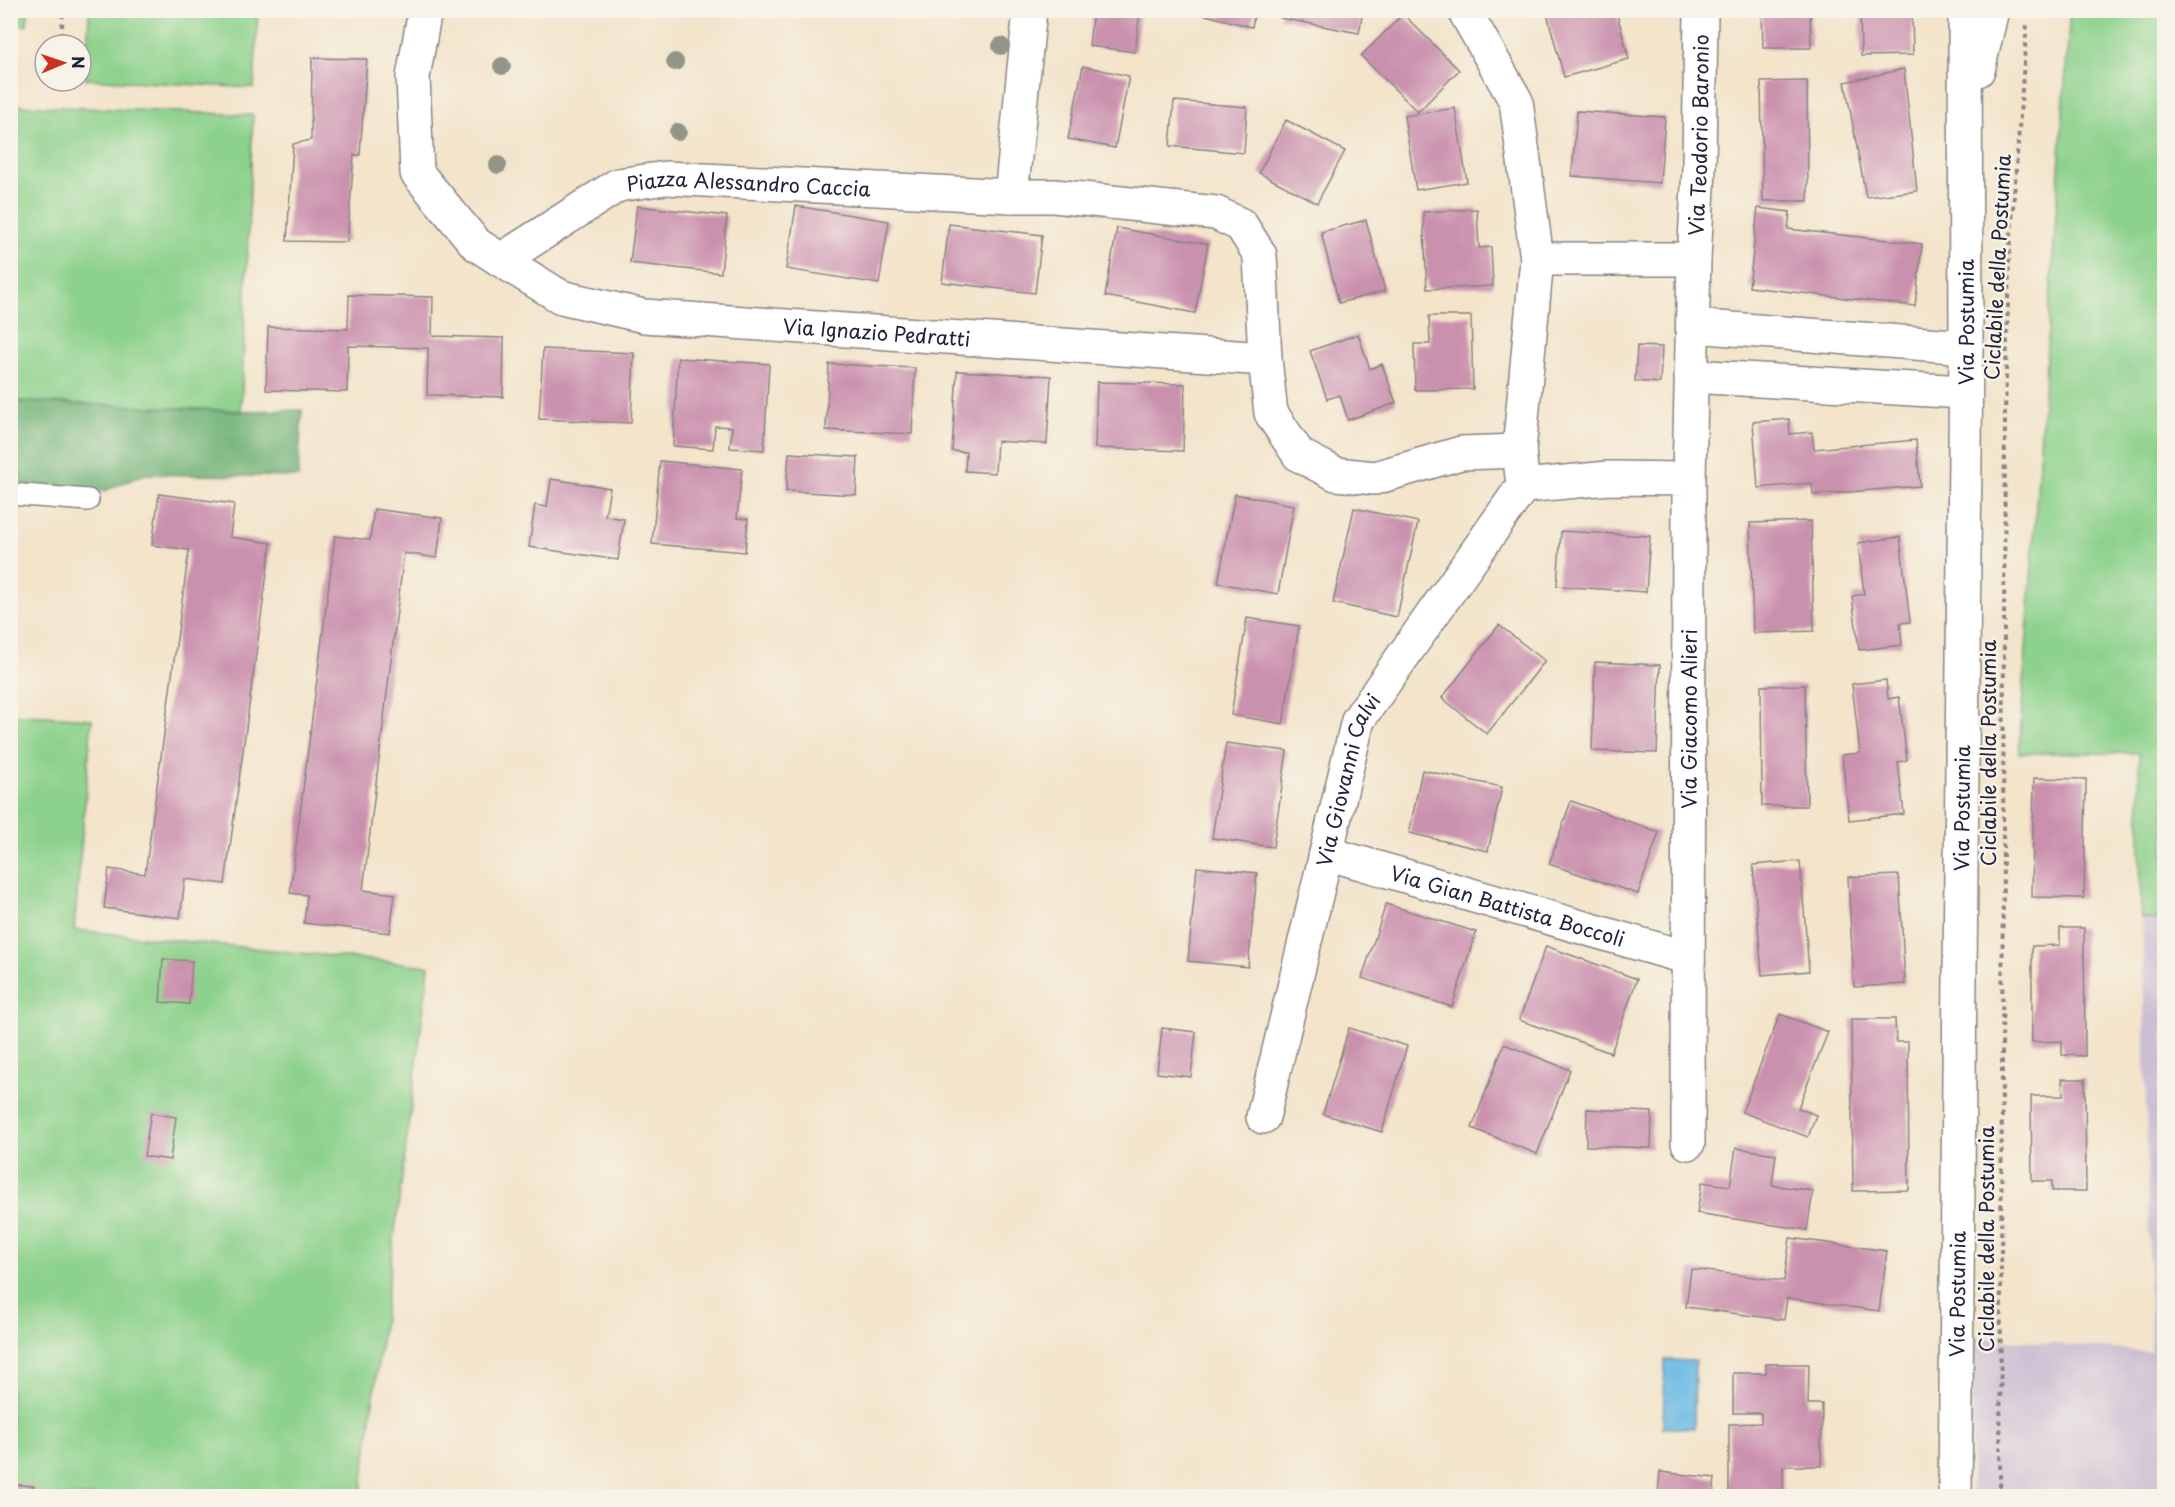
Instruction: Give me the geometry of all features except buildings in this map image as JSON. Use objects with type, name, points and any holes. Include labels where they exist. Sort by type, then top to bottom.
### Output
[{"type":"street","points":[[425,10],[413,77],[417,173],[476,244],[501,260]]},
{"type":"street","points":[[1011,196],[1030,10]]},
{"type":"street","points":[[1464,10],[1516,101],[1537,259],[1519,451],[1523,486],[1609,478],[1689,479]]},
{"type":"street","name":"Via Teodorio Baronio","points":[[1692,376],[1694,259],[1699,169],[1701,10]]},
{"type":"street","name":"Via Postumia","points":[[1955,1497],[1966,347],[1965,10]]},
{"type":"street","name":"Via Postumia","points":[[1966,119],[1992,10]]},
{"type":"street","name":"Piazza Alessandro Caccia","points":[[501,260],[618,185],[666,178],[1011,196],[1053,196],[1216,213],[1241,225],[1260,255],[1265,359],[1271,413],[1299,455],[1336,474],[1375,478],[1461,453],[1519,451]]},
{"type":"street","points":[[1537,259],[1694,259]]},
{"type":"street","name":"Via Ignazio Pedratti","points":[[501,260],[561,297],[644,316],[1265,359]]},
{"type":"street","points":[[1693,326],[1966,347]]},
{"type":"street","points":[[1692,376],[1964,392]]},
{"type":"street","name":"Via Giacomo Alieri","points":[[1688,1143],[1689,479],[1692,376]]},
{"type":"street","name":"Via Giovanni Calvi","points":[[1263,1117],[1358,720],[1523,486]]},
{"type":"street","name":"Via Gian Battista Boccoli","points":[[1326,852],[1688,958]]},
{"type":"lane","points":[[10,494],[88,500]]},
{"type":"path","points":[[62,33],[63,10]]},
{"type":"path","name":"Ciclabile della Postumia","points":[[2000,1497],[2004,414],[2009,262],[2028,10]]},
{"type":"shaded area","points":[[2070,11],[2164,11],[2164,1496],[1971,1496],[1973,1337],[2151,1352],[2139,753],[2019,753]]},
{"type":"green space","points":[[10,11],[28,11],[27,25],[11,24]]},
{"type":"green space","points":[[89,11],[258,11],[254,88],[93,79],[93,33],[88,33]]},
{"type":"green space","points":[[2070,11],[2164,11],[2164,921],[2141,918],[2139,753],[2019,753]]},
{"type":"green space","points":[[11,105],[253,115],[241,411],[11,401]]},
{"type":"green space","points":[[11,401],[241,411],[302,410],[298,477],[145,474],[104,491],[11,483]]},
{"type":"green space","points":[[10,714],[92,719],[74,930],[429,966],[361,1496],[11,1496]]},
{"type":"water","points":[[1665,1360],[1695,1361],[1694,1428],[1663,1428]]}]
